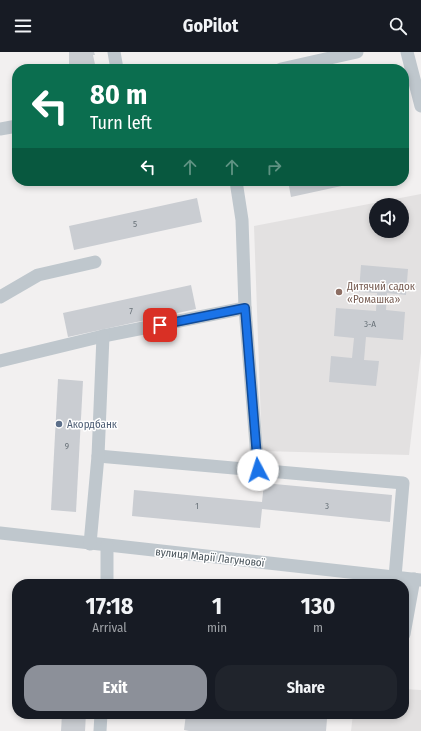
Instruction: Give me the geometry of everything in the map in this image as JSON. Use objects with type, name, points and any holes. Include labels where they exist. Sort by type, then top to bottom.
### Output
[{"type":"street","points":[[114,52],[116,64]]},
{"type":"street","points":[[303,64],[357,52]]},
{"type":"street","points":[[407,52],[421,109]]},
{"type":"street","points":[[0,129],[12,127]]},
{"type":"street","points":[[237,186],[242,220],[245,308],[258,470]]},
{"type":"street","points":[[0,297],[38,275],[94,262]]},
{"type":"street","points":[[0,361],[103,336],[245,308]]},
{"type":"street","points":[[90,544],[98,456],[103,336]]},
{"type":"street","points":[[98,456],[403,483],[395,577]]},
{"type":"street","name":"вулиця Марії Лагунової","points":[[0,534],[418,580]]},
{"type":"street","points":[[107,546],[107,579]]},
{"type":"street","points":[[409,615],[418,580]]},
{"type":"street","points":[[100,731],[101,719]]},
{"type":"shaded area","name":"Дитячий садок «Ромашка»","points":[[421,194],[421,353],[409,455],[262,451],[254,226],[369,204],[369,238],[409,238],[409,198],[400,198]]},
{"type":"shaded area","points":[[409,689],[421,690],[421,731],[351,731],[352,719],[409,719]]},
{"type":"building","points":[[69,52],[94,52],[95,55],[93,55],[95,64],[69,64]]},
{"type":"building","points":[[289,186],[342,186],[291,197]]},
{"type":"building","points":[[197,198],[202,222],[74,250],[69,226]]},
{"type":"building","points":[[361,265],[408,269],[406,295],[387,293],[386,310],[405,312],[403,340],[366,337],[364,360],[379,361],[376,386],[329,382],[331,356],[352,358],[354,338],[334,336],[336,308],[376,311],[377,293],[359,292]]},
{"type":"building","points":[[191,285],[196,309],[68,337],[63,313]]},
{"type":"building","points":[[58,379],[83,381],[76,512],[51,510]]},
{"type":"building","points":[[264,483],[392,495],[390,522],[262,509],[260,528],[132,516],[134,490],[262,502]]},
{"type":"building","points":[[62,719],[86,719],[85,731],[61,731]]},
{"type":"building","points":[[185,719],[327,719],[326,731],[184,730]]},
{"type":"place","name":"Дитячий садок «Ромашка»","points":[[339,292]]},
{"type":"place","name":"Акордбанк","points":[[59,424]]},
{"type":"route","points":[[160,325],[245,308],[258,470]]}]
